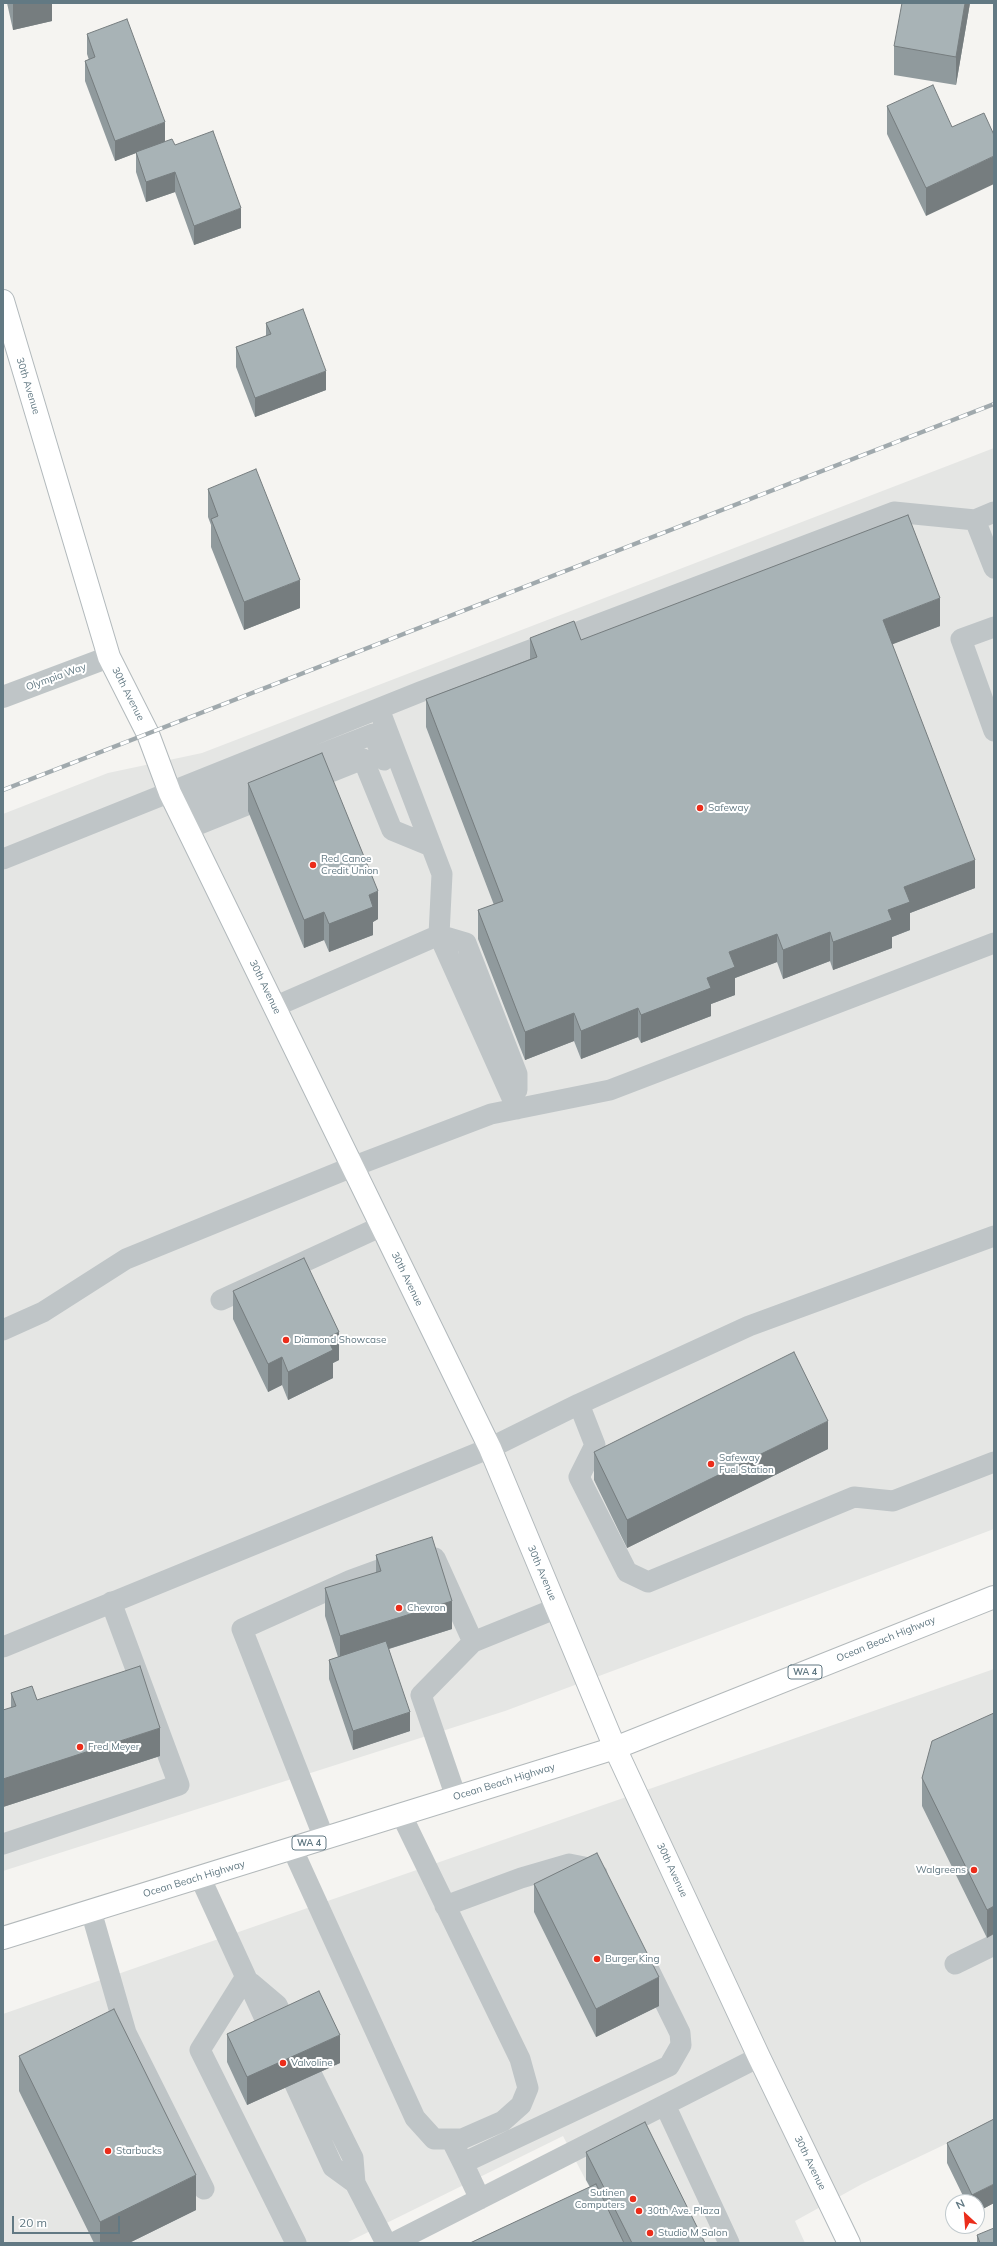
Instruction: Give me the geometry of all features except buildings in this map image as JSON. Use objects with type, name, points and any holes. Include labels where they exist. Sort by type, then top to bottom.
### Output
[{"type":"street","name":"30th Avenue","points":[[3,301],[109,657],[148,734],[178,810],[490,1448],[615,1748],[759,2057],[849,2243]]},
{"type":"street","name":"Olympia Way","points":[[3,697],[109,657]]},
{"type":"street","name":"Ocean Beach Highway","points":[[3,1938],[615,1748],[994,1597]]},
{"type":"lane","points":[[178,810],[379,709],[894,512],[985,516],[994,568]]},
{"type":"lane","points":[[994,627],[961,639],[994,730]]},
{"type":"lane","points":[[379,709],[442,874],[439,935],[518,1109]]},
{"type":"lane","points":[[178,810],[373,734],[409,818],[431,846]]},
{"type":"lane","points":[[3,859],[363,759],[392,830],[431,846]]},
{"type":"lane","points":[[274,1007],[439,935]]},
{"type":"lane","points":[[3,1330],[43,1312],[126,1259],[352,1167],[491,1114],[610,1090],[994,943]]},
{"type":"lane","points":[[222,1300],[382,1226]]},
{"type":"lane","points":[[3,1647],[490,1448],[579,1404],[749,1326],[994,1236]]},
{"type":"lane","points":[[579,1404],[594,1444],[579,1477],[627,1572],[648,1582],[854,1497],[893,1501],[994,1462]]},
{"type":"lane","points":[[324,1838],[242,1629],[352,1580],[432,1551],[473,1642]]},
{"type":"lane","points":[[3,1844],[179,1785],[111,1602]]},
{"type":"lane","points":[[456,1798],[421,1695],[473,1642],[557,1608]]},
{"type":"lane","points":[[292,1848],[415,2118],[434,2139],[462,2139],[503,2121],[521,2106],[528,2088],[520,2059],[401,1814]]},
{"type":"lane","points":[[445,1906],[521,1878],[569,1864],[589,1868],[601,1877],[608,1891]]},
{"type":"lane","points":[[200,1877],[245,1978],[277,2005],[353,2158],[355,2183],[386,2243]]},
{"type":"lane","points":[[91,1911],[126,2033],[204,2189]]},
{"type":"lane","points":[[955,1964],[994,1945]]},
{"type":"lane","points":[[463,2163],[561,2118],[668,2066],[681,2045],[680,2033],[637,1948]]},
{"type":"lane","points":[[245,1978],[200,2050],[296,2243]]},
{"type":"lane","points":[[394,2243],[759,2057]]},
{"type":"lane","points":[[665,2105],[729,2243]]},
{"type":"lane","points":[[451,2139],[480,2199]]},
{"type":"shaded area","points":[[994,448],[994,1529],[505,1711],[3,1871],[3,814],[108,773],[202,753]]},
{"type":"shaded area","points":[[994,1669],[994,2121],[862,2184],[795,2221],[805,2243],[618,2243],[563,2136],[346,2243],[3,2243],[3,2014]]},
{"type":"railway","points":[[3,790],[994,404]]},
{"type":"place","name":"Safeway","points":[[700,808]]},
{"type":"place","name":"Red Canoe Credit Union","points":[[313,865]]},
{"type":"place","name":"Diamond Showcase","points":[[286,1340]]},
{"type":"place","name":"Safeway Fuel Station","points":[[711,1464]]},
{"type":"place","name":"Chevron","points":[[399,1608]]},
{"type":"place","name":"Fred Meyer","points":[[80,1747]]},
{"type":"place","name":"Walgreens","points":[[974,1870]]},
{"type":"place","name":"Burger King","points":[[597,1959]]},
{"type":"place","name":"Valvoline","points":[[283,2063]]},
{"type":"place","name":"Starbucks","points":[[108,2151]]},
{"type":"place","name":"Sutinen Computers","points":[[633,2199]]},
{"type":"place","name":"30th Ave. Plaza","points":[[639,2211]]},
{"type":"place","name":"Studio M Salon","points":[[650,2233]]}]
